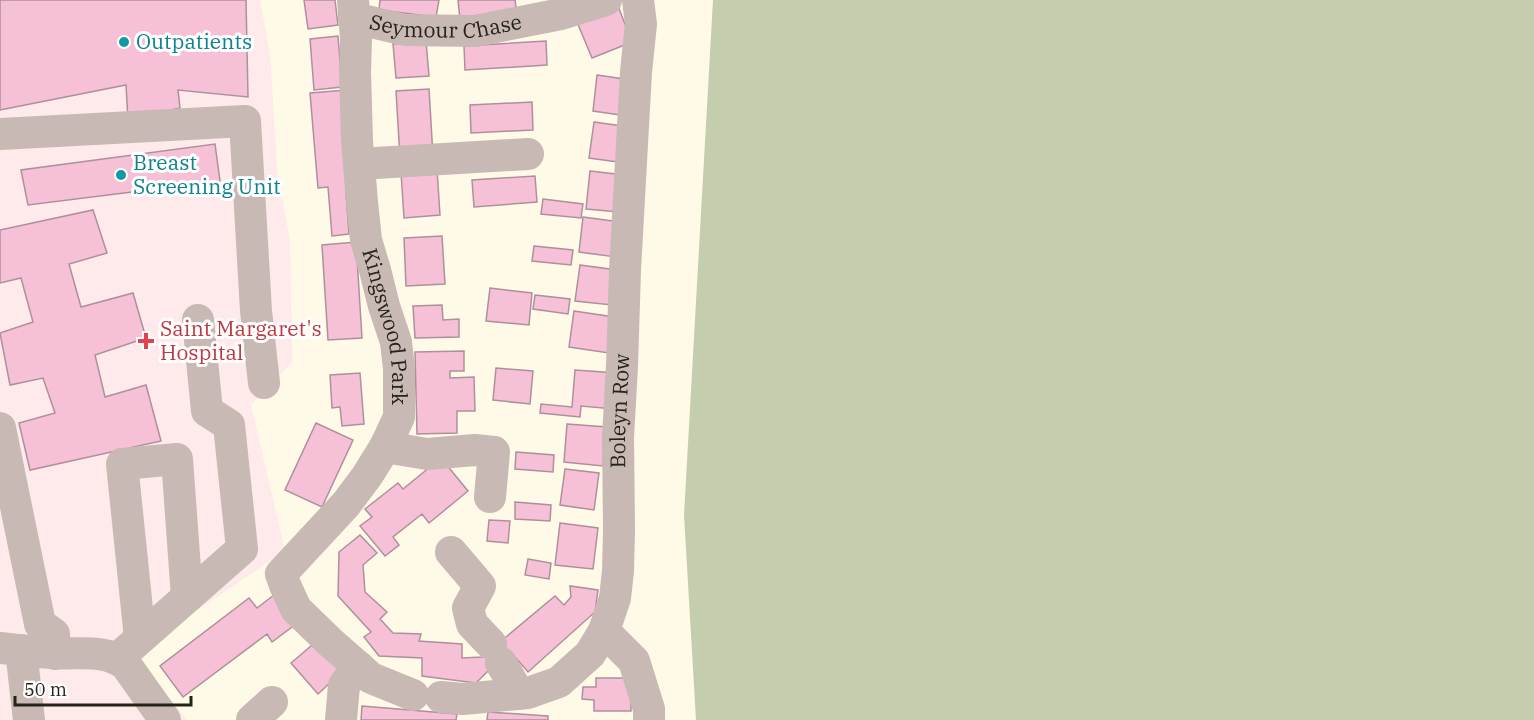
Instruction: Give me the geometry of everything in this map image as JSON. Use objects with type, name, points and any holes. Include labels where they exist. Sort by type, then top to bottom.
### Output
[{"type":"street","name":"Seymour Chase","points":[[354,9],[405,30],[475,31],[561,14],[606,0]]},
{"type":"street","name":"Boleyn Row","points":[[445,703],[528,693],[559,682],[590,654],[604,631],[615,598],[618,571],[618,437],[625,259],[641,24],[638,0]]},
{"type":"street","name":"Kingswood Park","points":[[354,9],[359,164],[366,240],[396,342],[399,369],[399,417],[385,447],[346,504],[281,574],[296,609],[371,678],[445,703]]},
{"type":"street","points":[[0,134],[244,122],[256,311],[264,383]]},
{"type":"street","points":[[359,164],[528,154]]},
{"type":"street","points":[[29,720],[11,649],[55,654],[96,653],[129,648],[242,549],[229,425],[207,411],[198,320]]},
{"type":"street","points":[[0,428],[40,624],[54,634],[55,654]]},
{"type":"street","points":[[385,447],[427,454],[475,450],[494,452],[490,497]]},
{"type":"street","points":[[165,720],[126,665],[129,648],[122,464],[177,459],[187,597]]},
{"type":"street","points":[[451,552],[480,586],[468,608],[472,624],[496,654],[519,694]]},
{"type":"street","points":[[604,631],[634,661],[649,709],[649,720]]},
{"type":"street","points":[[341,720],[344,685],[359,667]]},
{"type":"shaded area","name":"Saint Margaret's Hospital","points":[[0,0],[260,0],[270,55],[277,169],[290,242],[292,362],[251,405],[285,551],[133,653],[187,720],[0,720]]},
{"type":"green space","points":[[713,0],[1534,0],[1534,720],[696,720],[684,515]]},
{"type":"building","name":"Outpatients","points":[[0,0],[246,0],[248,97],[178,90],[180,108],[128,120],[126,85],[0,110]]},
{"type":"building","points":[[304,0],[335,0],[338,25],[308,29]]},
{"type":"building","points":[[380,0],[439,0],[436,17],[379,10]]},
{"type":"building","points":[[458,0],[515,0],[517,14],[460,19]]},
{"type":"building","points":[[618,6],[632,42],[592,58],[577,22]]},
{"type":"building","points":[[338,36],[342,87],[314,90],[310,39]]},
{"type":"building","points":[[426,41],[429,76],[396,78],[393,44]]},
{"type":"building","points":[[546,41],[547,65],[465,70],[464,46]]},
{"type":"building","points":[[597,75],[631,80],[627,116],[593,111]]},
{"type":"building","points":[[429,89],[433,156],[400,158],[396,91]]},
{"type":"building","points":[[346,90],[346,193],[349,234],[332,236],[328,187],[318,188],[310,93]]},
{"type":"building","points":[[532,102],[533,130],[471,133],[470,105]]},
{"type":"building","points":[[594,122],[629,127],[625,163],[589,158]]},
{"type":"building","name":"Breast Screening Unit","points":[[215,144],[220,181],[28,205],[21,170]]},
{"type":"building","points":[[437,169],[440,215],[404,218],[401,172]]},
{"type":"building","points":[[590,171],[624,175],[619,212],[586,209]]},
{"type":"building","points":[[535,176],[537,202],[474,207],[472,180]]},
{"type":"building","points":[[543,199],[583,204],[581,218],[541,214]]},
{"type":"building","points":[[93,210],[107,253],[69,264],[81,307],[133,293],[146,338],[95,355],[105,397],[146,385],[161,441],[30,470],[19,423],[55,413],[43,378],[10,385],[0,333],[33,322],[21,278],[0,283],[0,230]]},
{"type":"building","points":[[583,217],[620,222],[616,257],[579,252]]},
{"type":"building","points":[[442,236],[445,284],[406,286],[404,238]]},
{"type":"building","points":[[356,242],[362,338],[328,340],[322,245]]},
{"type":"building","points":[[534,246],[573,250],[571,265],[532,261]]},
{"type":"building","points":[[580,265],[617,270],[612,305],[575,301]]},
{"type":"building","points":[[490,288],[532,293],[529,325],[486,321]]},
{"type":"building","points":[[535,295],[570,299],[568,314],[533,309]]},
{"type":"building","points":[[442,305],[443,320],[459,319],[459,337],[415,338],[413,306]]},
{"type":"building","points":[[574,311],[614,317],[609,353],[569,347]]},
{"type":"building","points":[[464,351],[464,371],[450,371],[450,378],[474,377],[475,411],[457,411],[457,433],[417,434],[415,352]]},
{"type":"building","points":[[496,368],[533,371],[530,404],[493,400]]},
{"type":"building","points":[[575,370],[617,373],[614,409],[581,406],[580,417],[540,413],[541,404],[572,407]]},
{"type":"building","points":[[360,373],[364,424],[342,426],[340,407],[332,408],[330,375]]},
{"type":"building","points":[[316,423],[353,440],[322,507],[285,490]]},
{"type":"building","points":[[567,424],[607,427],[603,466],[564,462]]},
{"type":"building","points":[[516,452],[554,455],[553,472],[515,469]]},
{"type":"building","points":[[441,458],[468,491],[429,523],[422,514],[393,537],[399,545],[385,556],[360,526],[372,517],[365,509],[398,483],[403,489]]},
{"type":"building","points":[[565,469],[599,473],[594,510],[560,505]]},
{"type":"building","points":[[515,502],[551,505],[550,521],[515,519]]},
{"type":"building","points":[[489,520],[510,521],[508,543],[487,541]]},
{"type":"building","points":[[560,523],[598,528],[593,569],[555,565]]},
{"type":"building","points":[[360,535],[377,553],[363,565],[365,592],[387,612],[380,619],[393,633],[421,634],[419,641],[462,644],[462,658],[482,657],[555,596],[564,605],[571,597],[570,586],[598,590],[595,612],[528,672],[509,650],[476,683],[422,676],[422,658],[379,656],[364,637],[371,632],[338,596],[339,552]]},
{"type":"building","points":[[528,559],[551,563],[549,579],[525,575]]},
{"type":"building","points":[[274,595],[296,624],[272,642],[267,634],[183,697],[160,666],[249,598],[257,608]]},
{"type":"building","points":[[318,640],[345,669],[318,694],[291,663]]},
{"type":"building","points":[[596,678],[631,678],[631,711],[594,711],[594,700],[582,699],[583,687],[596,687]]},
{"type":"building","points":[[362,706],[457,714],[456,720],[361,720]]},
{"type":"building","points":[[488,712],[548,716],[548,720],[487,720]]},
{"type":"place","name":"Outpatients","points":[[124,42]]},
{"type":"place","name":"Breast Screening Unit","points":[[121,175]]},
{"type":"place","name":"Saint Margaret's Hospital","points":[[146,341]]}]
